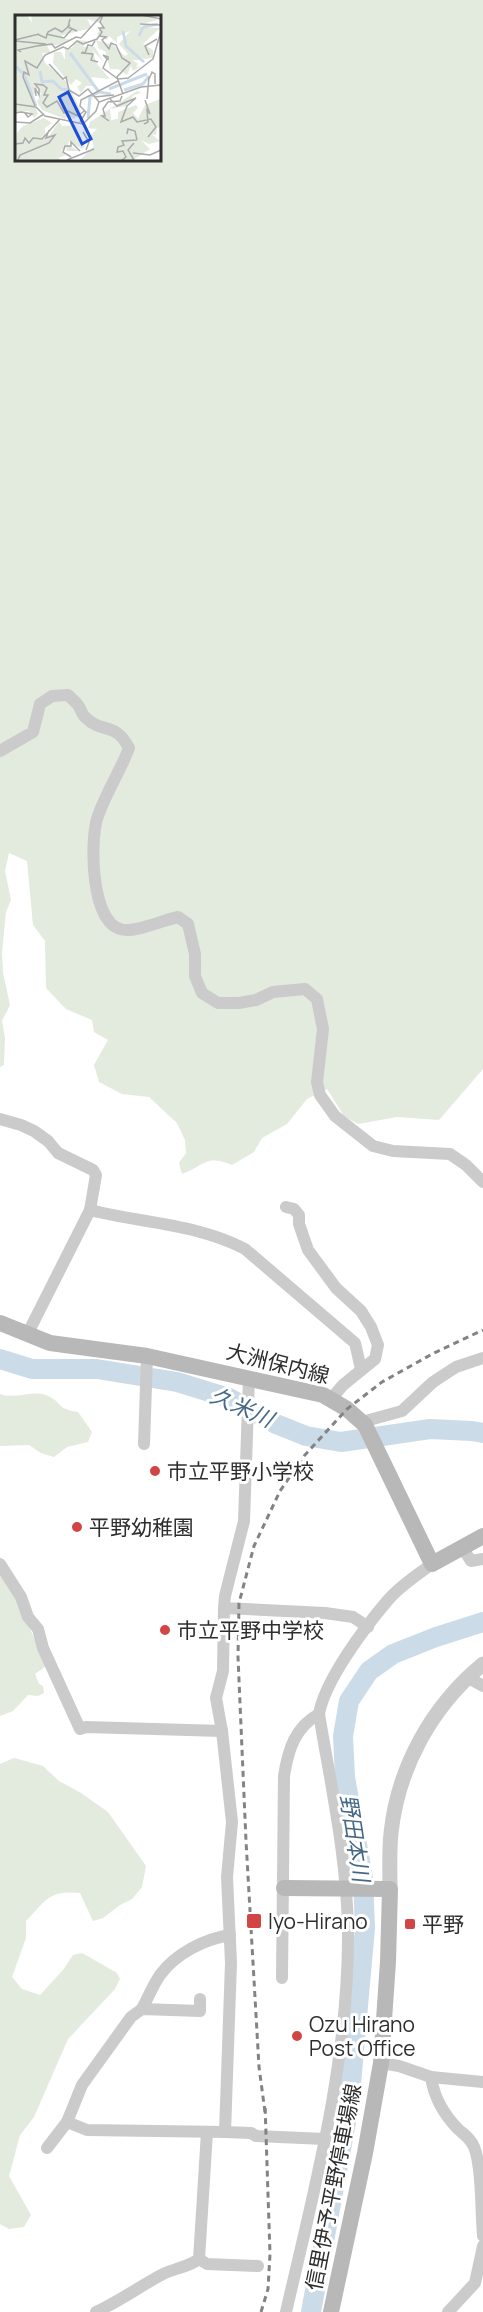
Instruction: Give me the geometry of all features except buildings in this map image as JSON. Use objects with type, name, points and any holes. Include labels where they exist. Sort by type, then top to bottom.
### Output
[{"type":"main road","name":"大洲保内線","points":[[0,1323],[50,1343],[146,1359],[248,1383],[323,1395],[331,1399],[364,1423],[432,1564]]},
{"type":"main road","points":[[432,1564],[483,1536]]},
{"type":"main road","points":[[284,1888],[384,1889]]},
{"type":"main road","name":"信里伊予平野停車場線","points":[[331,2312],[365,2153],[381,2063],[388,1962],[384,1889]]},
{"type":"street","points":[[0,751],[33,732],[40,704],[52,696],[68,695],[78,705],[84,717],[123,736],[129,748],[97,820],[93,846],[97,898],[110,922],[121,930],[139,928],[178,917],[188,924],[195,954],[195,976],[202,993],[218,1003],[239,1003],[256,1000],[273,992],[305,989],[317,999],[323,1029],[317,1082],[320,1095],[335,1116],[373,1146],[393,1151],[450,1154],[466,1164],[483,1182]]},
{"type":"street","points":[[0,1119],[34,1131],[48,1141],[58,1153],[93,1170],[96,1174],[90,1210],[27,1335]]},
{"type":"street","points":[[286,1207],[294,1209],[299,1215],[308,1250],[336,1288],[361,1311],[378,1345],[375,1359],[343,1384],[331,1399]]},
{"type":"street","points":[[90,1210],[120,1218],[205,1233],[226,1239],[245,1249],[355,1343],[362,1369]]},
{"type":"street","points":[[364,1423],[402,1411],[433,1382],[448,1372],[483,1358]]},
{"type":"street","points":[[144,1444],[146,1359]]},
{"type":"street","points":[[225,2132],[230,1935],[227,1877],[232,1822],[216,1698],[223,1671],[225,1596],[244,1521],[248,1383]]},
{"type":"street","points":[[462,1547],[471,1561],[483,1559]]},
{"type":"street","points":[[0,1564],[21,1597],[28,1617],[38,1629],[43,1648],[80,1730],[86,1727],[222,1731]]},
{"type":"street","points":[[286,2312],[336,2088],[345,2002],[350,1889],[319,1714],[321,1699],[327,1686],[389,1599],[432,1564]]},
{"type":"street","points":[[224,1608],[325,1613],[352,1617],[368,1627]]},
{"type":"street","points":[[384,1889],[391,1833],[400,1788],[416,1747],[443,1703],[467,1677],[483,1664]]},
{"type":"street","points":[[467,1677],[483,1686]]},
{"type":"street","points":[[282,1978],[286,1760],[299,1729],[319,1714]]},
{"type":"street","points":[[47,2148],[67,2122],[88,2076],[131,2017],[142,2009],[160,1975],[171,1963],[210,1938],[230,1935]]},
{"type":"street","points":[[142,2009],[200,2010],[200,1999]]},
{"type":"street","points":[[381,2063],[399,2066],[431,2077],[483,2082]]},
{"type":"street","points":[[431,2077],[433,2090],[448,2119],[471,2140],[476,2150],[483,2236]]},
{"type":"street","points":[[67,2122],[87,2130],[225,2132],[251,2133],[256,2136],[325,2139]]},
{"type":"street","points":[[96,2312],[125,2298],[165,2273],[199,2259],[207,2132]]},
{"type":"street","points":[[448,2312],[475,2283],[483,2246]]},
{"type":"street","points":[[199,2259],[207,2264],[258,2266]]},
{"type":"shaded area","points":[[0,0],[483,0],[483,1069],[439,1120],[397,1117],[358,1124],[344,1116],[327,1089],[307,1099],[287,1124],[262,1138],[254,1152],[232,1165],[210,1161],[182,1174],[179,1163],[186,1153],[185,1140],[177,1123],[149,1097],[122,1094],[99,1082],[94,1065],[108,1040],[94,1032],[92,1020],[66,1009],[46,988],[45,941],[33,925],[27,861],[9,853],[5,871],[11,900],[6,912],[2,952],[3,973],[10,1005],[2,1021],[5,1038],[4,1065],[0,1067]]},
{"type":"shaded area","points":[[0,1394],[13,1396],[42,1394],[52,1398],[66,1409],[78,1412],[92,1432],[88,1442],[67,1447],[54,1457],[41,1453],[29,1445],[0,1446]]},
{"type":"shaded area","points":[[0,1571],[13,1589],[46,1666],[35,1674],[39,1684],[43,1686],[44,1693],[38,1696],[28,1695],[13,1711],[0,1716]]},
{"type":"shaded area","points":[[14,1758],[43,1766],[59,1781],[108,1812],[146,1866],[142,1887],[132,1899],[103,1918],[93,1921],[80,1893],[70,1892],[49,1898],[26,1921],[26,1938],[12,1977],[22,1989],[40,1995],[63,1970],[73,1955],[82,1953],[117,1973],[120,1979],[115,1989],[68,2039],[34,2117],[20,2135],[9,2176],[31,2215],[24,2227],[9,2229],[0,2224],[0,1764]]},
{"type":"waterway","name":"久米川","points":[[0,1359],[32,1369],[97,1369],[177,1382],[229,1398],[276,1424],[306,1436],[341,1442],[430,1429],[483,1433]]},
{"type":"waterway","name":"野田本川","points":[[311,2312],[349,2106],[365,1928],[363,1878],[345,1777],[343,1736],[349,1701],[369,1671],[393,1654],[483,1622]]},
{"type":"railway","points":[[265,2112],[259,2067],[238,1657],[239,1603],[254,1546],[280,1491],[304,1456],[347,1409],[382,1382],[434,1353],[483,1330]]},
{"type":"railway","points":[[261,2312],[268,2289],[270,2254],[265,2104]]},
{"type":"place","name":"市立平野小学校","points":[[155,1471]]},
{"type":"place","name":"平野幼稚園","points":[[77,1527]]},
{"type":"place","name":"市立平野中学校","points":[[165,1630]]},
{"type":"place","name":"Iyo-Hirano","points":[[254,1921]]},
{"type":"place","name":"平野","points":[[410,1924]]},
{"type":"place","name":"Ozu Hirano Post Office","points":[[297,2036]]}]
